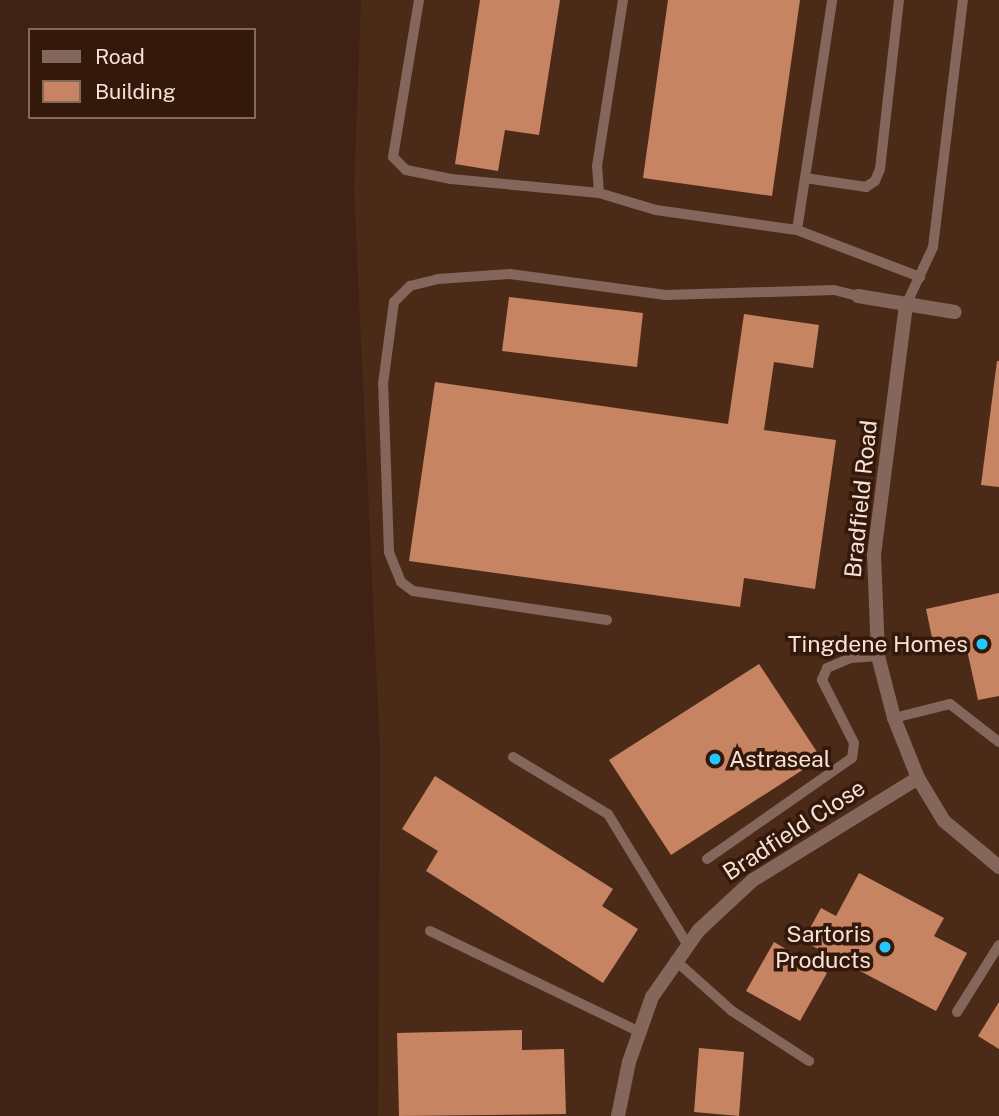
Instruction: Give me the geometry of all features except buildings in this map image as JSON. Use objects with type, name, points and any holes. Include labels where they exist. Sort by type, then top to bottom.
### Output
[{"type":"street","points":[[858,296],[954,312]]},
{"type":"street","name":"Bradfield Road","points":[[906,306],[874,555],[878,656],[894,718],[918,778],[944,821],[997,861]]},
{"type":"street","name":"Bradfield Close","points":[[618,1116],[638,1031],[675,960],[721,905],[753,880],[918,778]]},
{"type":"lane","points":[[419,0],[393,157],[406,170],[452,179],[599,193],[656,209],[797,230],[920,277]]},
{"type":"lane","points":[[599,193],[597,166],[623,0]]},
{"type":"lane","points":[[797,230],[832,0]]},
{"type":"lane","points":[[805,178],[866,187],[875,181],[880,169],[899,0]]},
{"type":"lane","points":[[906,306],[933,247],[963,0]]},
{"type":"lane","points":[[607,620],[413,591],[401,582],[389,552],[383,384],[386,333],[394,302],[410,286],[439,279],[510,274],[666,295],[834,290],[858,296]]},
{"type":"lane","points":[[707,859],[852,758],[854,743],[822,680],[827,668],[851,658],[878,656]]},
{"type":"lane","points":[[894,718],[950,704],[999,742]]},
{"type":"lane","points":[[513,757],[608,814],[687,944]]},
{"type":"lane","points":[[430,931],[638,1031]]},
{"type":"lane","points":[[957,1012],[999,945]]},
{"type":"lane","points":[[675,960],[732,1011],[809,1061]]},
{"type":"shaded area","points":[[361,0],[999,0],[999,1116],[378,1116],[380,752],[354,189]]},
{"type":"place","name":"Tingdene Homes","points":[[982,644]]},
{"type":"place","name":"Astraseal","points":[[715,759]]},
{"type":"place","name":"Sartoris Products","points":[[885,947]]}]
